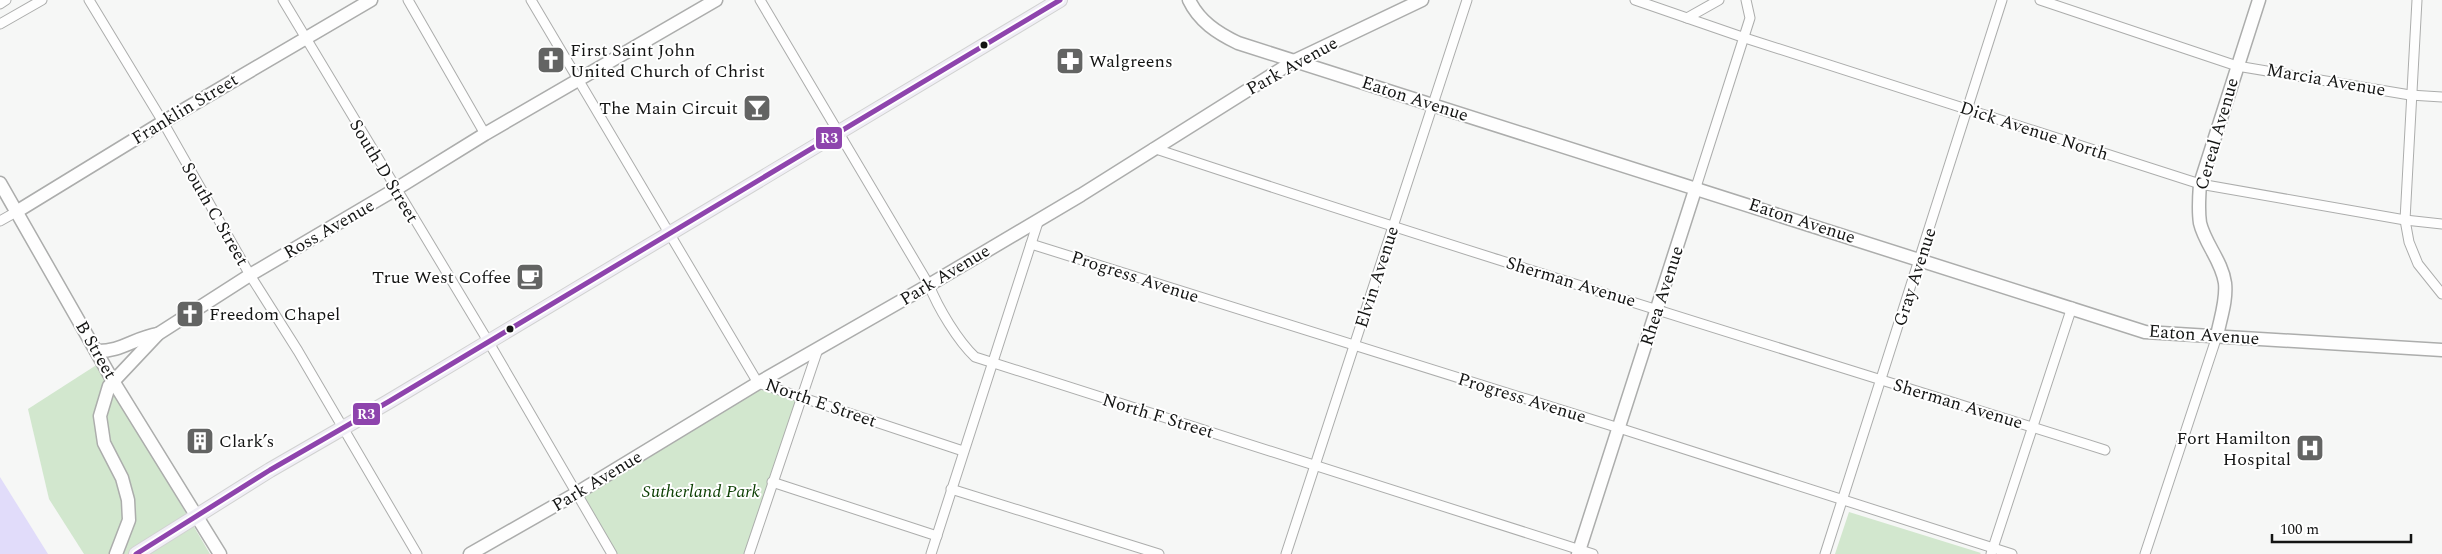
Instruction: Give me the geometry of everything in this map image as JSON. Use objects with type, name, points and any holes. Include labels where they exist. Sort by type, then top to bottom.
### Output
[{"type":"main road","name":"Franklin Street","points":[[16,212],[162,122],[371,0]]},
{"type":"main road","name":"Ross Avenue","points":[[116,554],[129,520],[128,500],[122,478],[104,443],[100,416],[106,392],[113,381],[158,334],[250,275],[485,134],[716,0]]},
{"type":"main road","points":[[136,554],[196,514],[1060,0]]},
{"type":"main road","name":"Eaton Avenue","points":[[1189,0],[1200,18],[1226,37],[1294,61],[1696,187],[2072,307],[2144,332],[2442,350]]},
{"type":"main road","name":"Park Avenue","points":[[470,554],[577,493],[758,383],[929,285],[1294,61],[1422,0]]},
{"type":"main road","name":"Cereal Avenue","points":[[2217,336],[2225,298],[2225,285],[2222,270],[2200,223],[2198,204],[2200,184],[2259,0]]},
{"type":"main road","name":"B Street","points":[[0,183],[113,381],[220,554]]},
{"type":"main road","name":"Rhea Avenue","points":[[1579,552],[1696,187]]},
{"type":"main road","points":[[96,351],[115,350],[140,337],[158,334]]},
{"type":"street","points":[[0,4],[6,0]]},
{"type":"street","points":[[0,24],[42,0]]},
{"type":"street","name":"South C Street","points":[[88,0],[417,554]]},
{"type":"street","name":"South D Street","points":[[283,0],[488,341],[612,554]]},
{"type":"street","points":[[408,0],[485,134]]},
{"type":"street","name":"North E Street","points":[[531,0],[758,383],[963,451]]},
{"type":"street","name":"North F Street","points":[[760,0],[934,296],[967,350],[975,357],[992,364],[1315,465],[1579,552],[1593,554]]},
{"type":"street","name":"Elvin Avenue","points":[[1286,554],[1467,0]]},
{"type":"street","name":"Dick Avenue North","points":[[1635,0],[1745,38],[2200,184],[2405,220],[2442,224]]},
{"type":"street","points":[[1687,18],[1719,0]]},
{"type":"street","name":"Rhea Avenue","points":[[1696,187],[1745,38],[1750,18],[1746,0]]},
{"type":"street","name":"Gray Avenue","points":[[1825,554],[2002,0]]},
{"type":"street","name":"Marcia Avenue","points":[[2040,0],[2237,66],[2410,95],[2442,97]]},
{"type":"street","points":[[2417,0],[2410,95],[2405,220],[2409,242],[2418,264],[2442,294]]},
{"type":"street","name":"Sherman Avenue","points":[[1153,148],[1393,228],[1657,308],[2105,450]]},
{"type":"street","name":"Franklin Street","points":[[0,221],[16,212]]},
{"type":"street","points":[[931,554],[1039,218]]},
{"type":"street","name":"Progress Avenue","points":[[1031,244],[1619,428],[1843,500],[1992,551],[2012,554]]},
{"type":"street","points":[[1992,551],[2072,307]]},
{"type":"street","name":"Cereal Avenue","points":[[2144,554],[2217,336]]},
{"type":"street","points":[[749,554],[818,348]]},
{"type":"street","points":[[772,482],[937,536]]},
{"type":"street","points":[[951,488],[1158,554]]},
{"type":"green space","points":[[98,364],[210,554],[84,554],[49,499],[28,409]]},
{"type":"green space","name":"Sutherland Park","points":[[758,383],[801,398],[749,554],[612,554],[577,493]]},
{"type":"green space","points":[[1849,512],[1981,553],[1835,554]]},
{"type":"shaded area","points":[[0,477],[48,554],[0,554]]},
{"type":"transit line","name":"R3","points":[[136,554],[270,470],[388,402],[1060,0]]},
{"type":"place","name":"First Saint John United Church of Christ","points":[[551,60]]},
{"type":"place","name":"Walgreens","points":[[1070,61]]},
{"type":"place","name":"The Main Circuit","points":[[757,108]]},
{"type":"place","name":"True West Coffee","points":[[530,277]]},
{"type":"place","name":"Freedom Chapel","points":[[190,314]]},
{"type":"place","name":"Clark’s","points":[[200,441]]},
{"type":"place","name":"Fort Hamilton Hospital","points":[[2310,448]]}]
